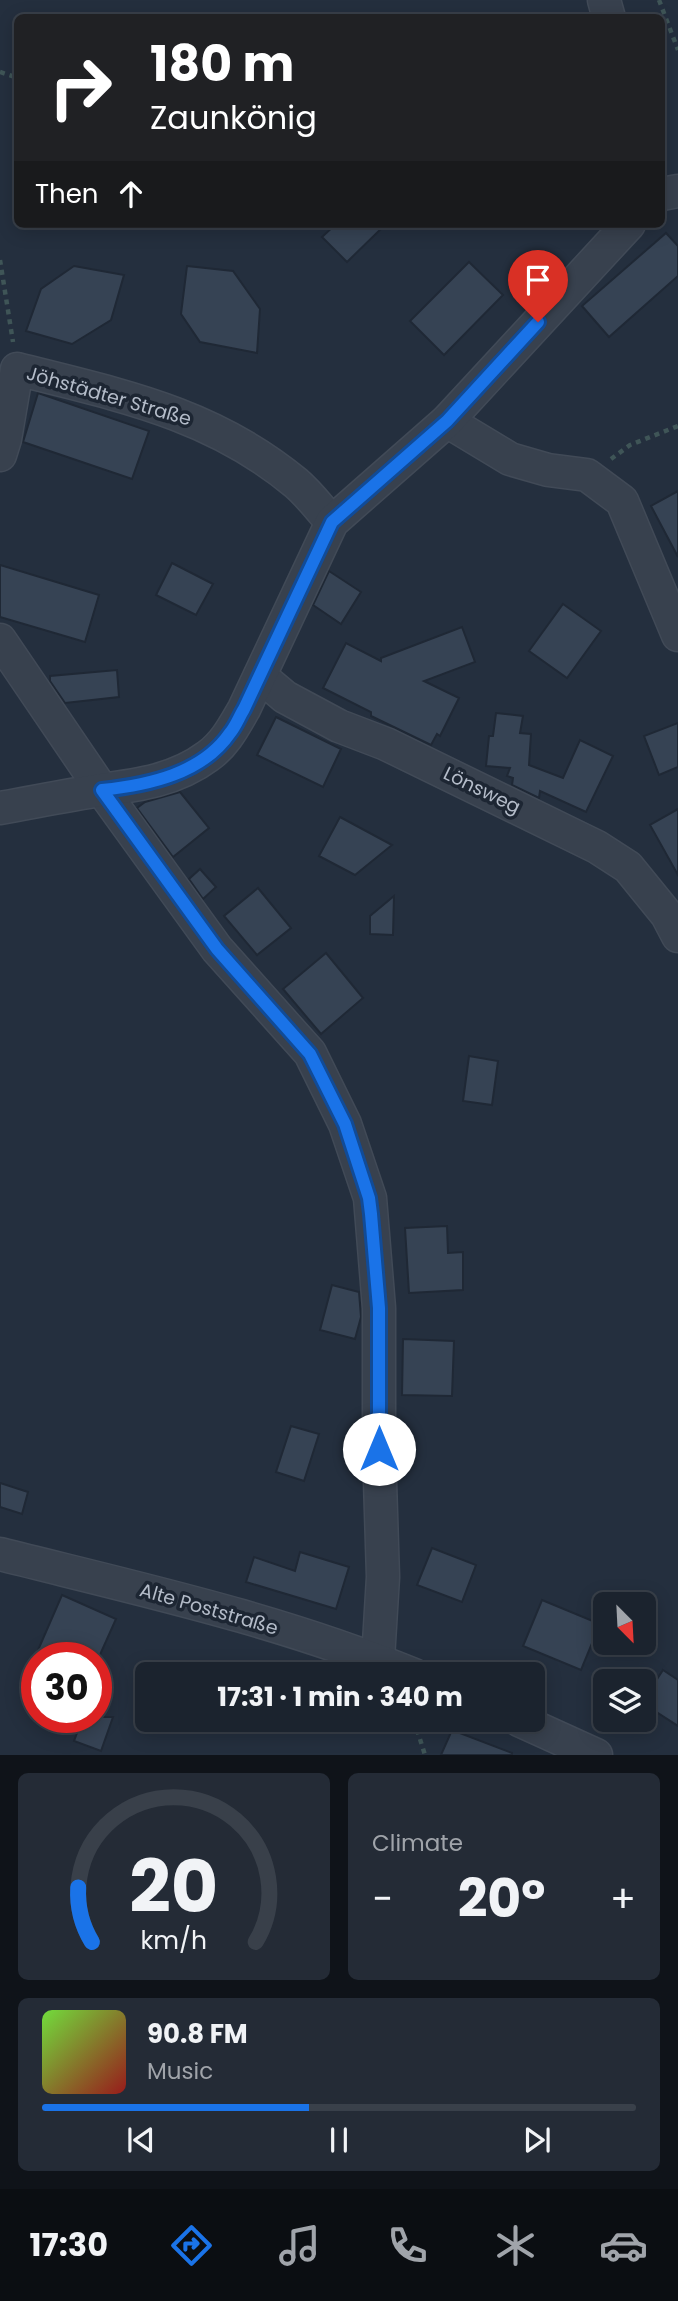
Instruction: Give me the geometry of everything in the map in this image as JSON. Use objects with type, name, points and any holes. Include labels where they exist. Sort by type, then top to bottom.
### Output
[{"type":"street","points":[[0,807],[141,786],[175,774],[209,756],[230,734],[332,522],[447,421],[625,228]]},
{"type":"street","points":[[0,455],[17,369]]},
{"type":"street","name":"Jöhstädter Straße","points":[[17,369],[123,396],[195,420],[252,449],[298,484],[332,522]]},
{"type":"street","points":[[447,421],[510,459],[548,470],[587,475],[622,501],[678,635]]},
{"type":"street","points":[[0,640],[102,790],[217,949],[310,1054],[345,1124],[371,1209],[379,1308],[383,1577],[378,1660]]},
{"type":"street","name":"Lönsweg","points":[[260,676],[285,697],[339,726],[386,744],[597,847],[628,867],[667,915],[678,936]]},
{"type":"street","name":"Alte Poststraße","points":[[0,1554],[233,1614],[383,1662]]},
{"type":"street","points":[[545,1732],[596,1755]]},
{"type":"path","points":[[665,16],[678,50]]},
{"type":"path","points":[[0,260],[17,369]]},
{"type":"path","points":[[587,475],[630,445],[678,426]]},
{"type":"path","points":[[418,1732],[425,1755]]},
{"type":"building","points":[[332,228],[382,228],[347,262],[322,237]]},
{"type":"building","points":[[666,233],[678,246],[678,276],[609,337],[582,306]]},
{"type":"building","points":[[469,262],[503,295],[444,355],[410,321]]},
{"type":"building","points":[[74,266],[124,275],[111,320],[72,344],[26,331],[41,289]]},
{"type":"building","points":[[187,266],[233,271],[260,309],[257,353],[200,342],[181,314]]},
{"type":"building","points":[[38,393],[149,431],[132,479],[23,442]]},
{"type":"building","points":[[678,491],[678,557],[651,506]]},
{"type":"building","points":[[172,563],[213,584],[196,615],[156,595]]},
{"type":"building","points":[[0,565],[99,595],[85,642],[0,617]]},
{"type":"building","points":[[329,571],[361,592],[341,624],[313,605]]},
{"type":"building","points":[[563,604],[601,631],[567,678],[529,651]]},
{"type":"building","points":[[462,627],[475,662],[424,681],[459,698],[440,736],[437,734],[431,745],[371,716],[371,712],[323,688],[346,643],[381,661],[381,658]]},
{"type":"building","points":[[117,670],[119,697],[65,703],[50,681],[50,676]]},
{"type":"building","points":[[496,713],[523,716],[520,733],[531,734],[529,765],[563,778],[580,740],[613,756],[586,812],[540,791],[539,798],[512,785],[513,778],[507,776],[510,768],[486,766],[489,736],[493,736]]},
{"type":"building","points":[[276,717],[341,749],[323,787],[257,755]]},
{"type":"building","points":[[678,723],[678,767],[659,775],[644,736]]},
{"type":"building","points":[[180,792],[209,828],[173,857],[137,808],[145,802]]},
{"type":"building","points":[[678,809],[678,875],[650,825]]},
{"type":"building","points":[[340,817],[392,845],[355,875],[319,856]]},
{"type":"building","points":[[200,869],[216,887],[203,899],[189,879]]},
{"type":"building","points":[[258,888],[291,928],[257,955],[224,916]]},
{"type":"building","points":[[394,896],[393,935],[370,934],[370,916]]},
{"type":"building","points":[[326,953],[363,998],[321,1034],[283,989]]},
{"type":"building","points":[[469,1056],[498,1061],[492,1105],[463,1101]]},
{"type":"building","points":[[447,1226],[448,1253],[463,1252],[463,1290],[409,1293],[405,1228]]},
{"type":"building","points":[[332,1285],[359,1292],[361,1317],[355,1339],[320,1330]]},
{"type":"building","points":[[403,1339],[454,1341],[452,1396],[402,1395]]},
{"type":"building","points":[[291,1426],[319,1434],[304,1481],[276,1472]]},
{"type":"building","points":[[0,1483],[28,1492],[22,1514],[0,1507]]},
{"type":"building","points":[[432,1548],[476,1565],[462,1602],[417,1585]]},
{"type":"building","points":[[300,1552],[349,1567],[336,1609],[246,1582],[254,1557],[295,1571]]},
{"type":"building","points":[[62,1595],[116,1619],[106,1642],[42,1642]]},
{"type":"building","points":[[542,1600],[593,1621],[593,1641],[581,1670],[523,1646]]},
{"type":"building","points":[[663,1670],[678,1680],[678,1726],[656,1712],[656,1681]]},
{"type":"building","points":[[451,1732],[512,1753],[512,1755],[441,1755]]},
{"type":"building","points":[[77,1733],[107,1733],[101,1751],[74,1741]]},
{"type":"route","points":[[379,1449],[379,1308],[371,1214],[369,1198],[345,1124],[310,1054],[217,949],[102,790],[141,786],[175,774],[209,756],[230,734],[332,522],[447,421],[538,322]]}]
